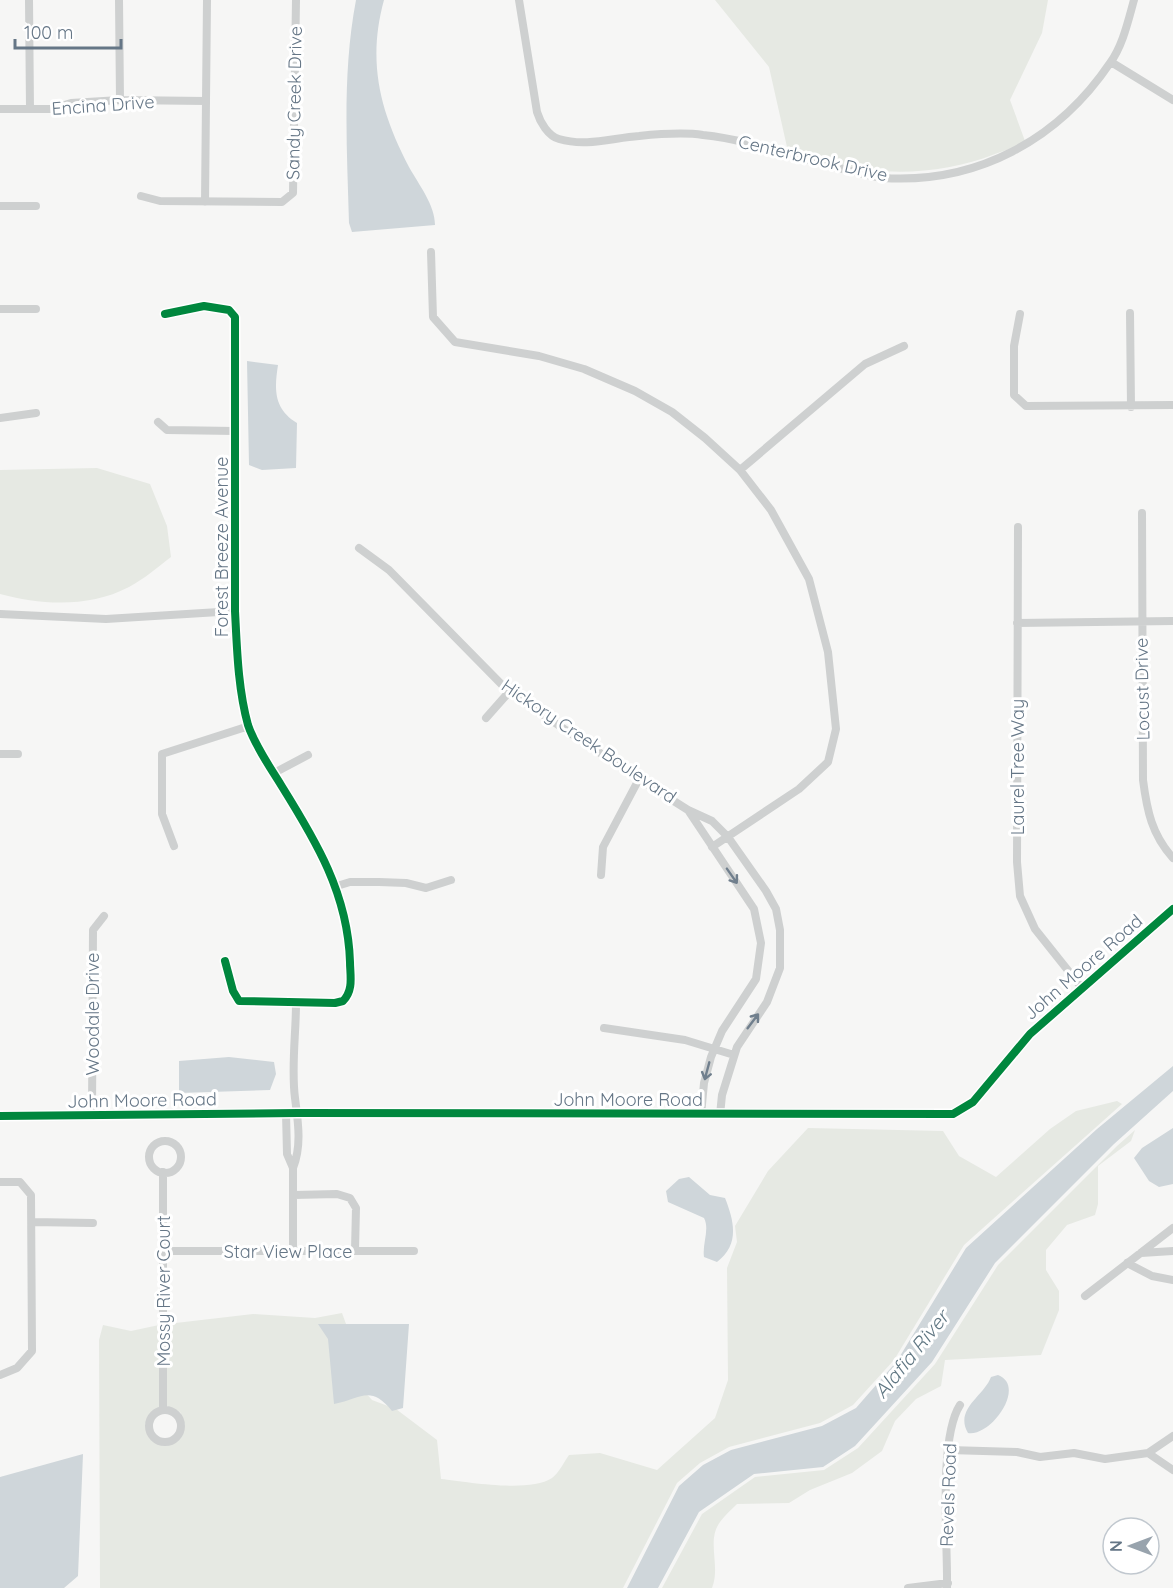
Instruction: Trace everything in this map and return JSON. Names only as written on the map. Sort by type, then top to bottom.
[{"type":"street","points":[[29,0],[30,109]]},
{"type":"street","points":[[119,0],[120,100]]},
{"type":"street","points":[[205,202],[207,0]]},
{"type":"street","name":"Sandy Creek Drive","points":[[141,196],[160,201],[282,202],[293,193],[296,0]]},
{"type":"street","name":"Centerbrook Drive","points":[[519,0],[537,112],[545,128],[557,139],[590,143],[640,136],[701,134],[753,144],[882,178],[939,177],[970,168],[1022,148],[1064,119],[1111,62],[1124,33],[1134,0]]},
{"type":"street","points":[[1111,62],[1173,100]]},
{"type":"street","name":"Encina Drive","points":[[0,109],[51,109],[71,103],[120,100],[206,101]]},
{"type":"street","points":[[0,206],[36,206]]},
{"type":"street","points":[[430,252],[433,317],[455,342],[539,356],[584,369],[635,391],[672,412],[740,470],[771,510],[809,579],[828,652],[836,729],[828,762],[799,789],[712,847]]},
{"type":"street","name":"Forest Breeze Avenue","points":[[165,314],[204,306],[230,310],[235,317],[237,654],[249,726],[274,773],[319,846],[337,886],[349,940],[348,996],[335,1003],[296,1004],[239,1001],[233,991],[225,961]]},
{"type":"street","points":[[0,309],[36,309]]},
{"type":"street","points":[[1130,313],[1131,407]]},
{"type":"street","points":[[1020,314],[1014,346],[1014,395],[1026,406],[1173,405]]},
{"type":"street","points":[[740,470],[865,364],[904,346]]},
{"type":"street","points":[[0,418],[36,413]]},
{"type":"street","points":[[158,422],[167,430],[235,431]]},
{"type":"street","name":"Locust Drive","points":[[1142,513],[1143,780],[1147,813],[1160,844],[1173,858]]},
{"type":"street","name":"Laurel Tree Way","points":[[1018,527],[1017,862],[1020,896],[1035,929],[1082,988]]},
{"type":"street","name":"Hickory Creek Boulevard","points":[[359,548],[389,570],[509,692],[639,779],[688,810],[705,816],[728,837],[771,900],[782,938],[780,968],[773,988],[743,1035],[734,1055],[722,1095],[720,1114]]},
{"type":"street","points":[[0,614],[106,619],[235,611]]},
{"type":"street","points":[[1017,622],[1173,621]]},
{"type":"street","points":[[486,718],[509,692]]},
{"type":"street","points":[[174,846],[162,814],[162,754],[249,726]]},
{"type":"street","points":[[0,754],[18,754]]},
{"type":"street","points":[[274,773],[308,755]]},
{"type":"street","points":[[601,875],[603,848],[639,779]]},
{"type":"street","name":"Hickory Creek Boulevard","points":[[688,810],[754,909],[761,944],[758,971],[753,986],[727,1024],[714,1049],[704,1083],[701,1114]]},
{"type":"street","points":[[337,886],[350,882],[379,882],[406,883],[426,888],[451,880]]},
{"type":"street","name":"John Moore Road","points":[[0,1116],[286,1113],[953,1114],[973,1102],[1023,1042],[1173,909]]},
{"type":"street","name":"Woodale Drive","points":[[92,1115],[93,930],[104,916]]},
{"type":"street","points":[[293,1168],[298,1154],[298,1113],[295,1097],[296,1004]]},
{"type":"street","points":[[604,1028],[685,1040],[734,1055]]},
{"type":"street","points":[[286,1113],[287,1154],[293,1168],[293,1250]]},
{"type":"street","points":[[287,1143],[298,1143]]},
{"type":"street","name":"Mossy River Court","points":[[163,1172],[164,1410]]},
{"type":"street","points":[[0,1182],[20,1182],[31,1195],[32,1222],[32,1352],[17,1368],[0,1375]]},
{"type":"street","points":[[294,1195],[337,1194],[350,1198],[356,1208],[355,1251]]},
{"type":"street","points":[[32,1222],[93,1223]]},
{"type":"street","points":[[1085,1296],[1173,1228]]},
{"type":"street","name":"Star View Place","points":[[162,1251],[414,1251]]},
{"type":"street","points":[[1140,1253],[1173,1251]]},
{"type":"street","points":[[1127,1263],[1152,1276],[1173,1280]]},
{"type":"street","name":"Revels Road","points":[[948,1586],[945,1510],[951,1419],[960,1405]]},
{"type":"street","points":[[949,1450],[1017,1452],[1040,1457],[1074,1453],[1105,1459],[1148,1453],[1173,1436]]},
{"type":"street","points":[[1148,1453],[1173,1470]]},
{"type":"street","points":[[908,1588],[948,1586]]},
{"type":"shaded area","points":[[715,0],[1048,0],[1042,33],[1010,100],[1025,141],[1007,150],[944,168],[890,172],[837,164],[787,147],[769,67]]},
{"type":"shaded area","points":[[97,468],[150,484],[167,526],[171,557],[129,587],[98,598],[48,602],[0,594],[0,470]]},
{"type":"shaded area","points":[[1117,1101],[1122,1104],[964,1245],[894,1360],[853,1405],[820,1423],[729,1447],[700,1463],[677,1483],[623,1588],[100,1588],[99,1340],[103,1325],[131,1331],[159,1325],[159,1407],[151,1412],[145,1424],[149,1437],[160,1445],[178,1441],[185,1425],[180,1412],[167,1406],[167,1324],[253,1314],[315,1318],[342,1313],[357,1354],[358,1384],[372,1400],[396,1409],[437,1440],[441,1479],[482,1484],[529,1485],[552,1478],[569,1455],[600,1453],[657,1470],[715,1418],[728,1380],[727,1268],[737,1242],[735,1226],[768,1171],[808,1128],[943,1131],[959,1156],[996,1177],[1050,1129],[1076,1111]]},
{"type":"shaded area","points":[[1135,1130],[1131,1141],[1098,1166],[1098,1204],[1095,1215],[1067,1225],[1046,1250],[1046,1270],[1059,1291],[1059,1310],[1041,1355],[945,1360],[941,1386],[916,1399],[895,1421],[882,1451],[852,1473],[810,1490],[789,1503],[737,1504],[716,1529],[714,1537],[715,1571],[712,1588],[662,1588],[702,1514],[755,1477],[824,1470],[858,1448],[935,1364],[998,1265],[1117,1146]]},
{"type":"water","points":[[356,0],[384,0],[377,44],[379,86],[390,126],[429,203],[435,225],[352,232],[349,223],[346,111],[349,56]]},
{"type":"water","points":[[247,361],[278,365],[277,398],[284,412],[297,423],[296,468],[262,470],[249,465]]},
{"type":"water","points":[[229,1057],[274,1062],[276,1074],[270,1090],[179,1093],[179,1061]]},
{"type":"water","name":"Alafia River","points":[[1173,1066],[1173,1091],[1114,1144],[995,1263],[932,1362],[855,1446],[823,1467],[754,1474],[699,1512],[658,1588],[627,1588],[679,1486],[703,1465],[731,1450],[822,1426],[856,1408],[897,1361],[966,1248],[1097,1129]]},
{"type":"water","points":[[1173,1128],[1173,1184],[1159,1187],[1149,1181],[1134,1158],[1142,1148]]},
{"type":"water","points":[[689,1177],[710,1195],[725,1198],[731,1216],[732,1241],[717,1262],[704,1257],[706,1222],[704,1218],[668,1202],[666,1191],[679,1179]]},
{"type":"water","points":[[318,1324],[409,1324],[403,1408],[392,1411],[377,1398],[371,1396],[334,1404],[328,1339]]},
{"type":"water","points":[[998,1375],[1006,1381],[1009,1389],[1002,1410],[986,1427],[977,1432],[968,1433],[965,1424],[967,1410],[991,1377]]},
{"type":"water","points":[[83,1454],[78,1576],[64,1588],[0,1588],[0,1477]]},
{"type":"cycle path","points":[[165,314],[204,306],[229,310],[235,317],[235,611],[242,697],[248,725],[255,741],[318,848],[337,891],[348,937],[351,977],[349,992],[343,1001],[335,1003],[239,1001],[233,991],[225,961]]},
{"type":"cycle path","points":[[0,1116],[298,1113],[953,1114],[973,1102],[1030,1034],[1173,909]]}]
